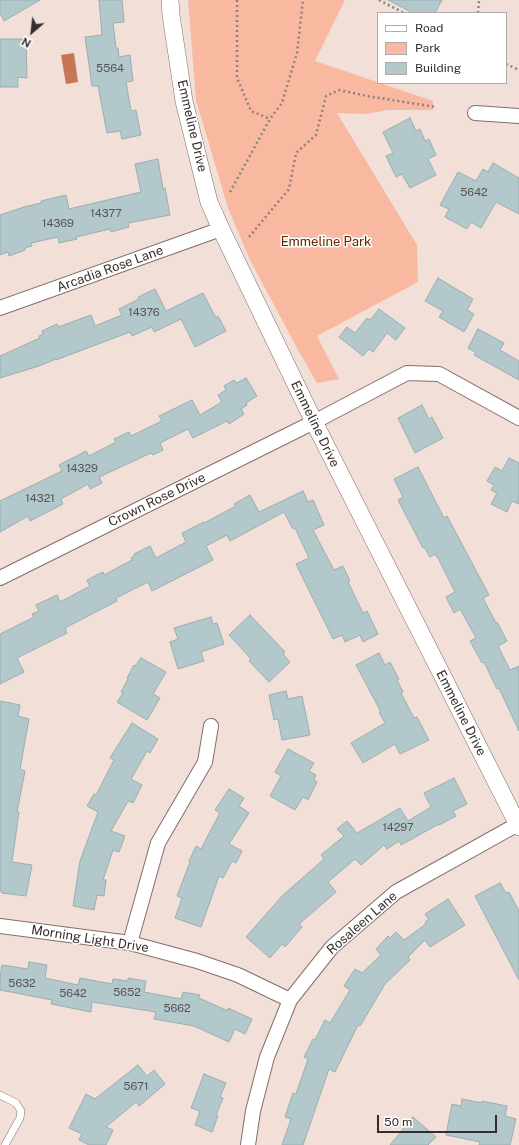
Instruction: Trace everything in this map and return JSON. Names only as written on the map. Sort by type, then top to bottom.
[{"type":"street","name":"Emmeline Drive","points":[[170,0],[184,101],[209,202],[220,229],[314,422],[518,826]]},
{"type":"street","points":[[475,112],[519,116]]},
{"type":"street","name":"Arcadia Rose Lane","points":[[0,308],[220,229]]},
{"type":"street","name":"Crown Rose Drive","points":[[0,578],[314,422],[407,374],[439,374],[519,418]]},
{"type":"street","points":[[130,943],[158,843],[205,762],[211,726]]},
{"type":"street","name":"Rosaleen Lane","points":[[248,1145],[253,1111],[267,1057],[290,1000],[332,947],[396,892],[518,826]]},
{"type":"street","name":"Morning Light Drive","points":[[0,926],[130,943],[197,961],[238,975],[290,1000]]},
{"type":"lane","points":[[0,1095],[16,1103],[21,1111],[20,1118],[5,1145]]},
{"type":"path","points":[[237,0],[237,78],[251,111],[270,119]]},
{"type":"path","points":[[230,192],[270,119],[282,103],[297,53],[303,0]]},
{"type":"path","points":[[379,0],[402,12]]},
{"type":"path","points":[[478,12],[479,0]]},
{"type":"path","points":[[507,64],[519,70]]},
{"type":"path","points":[[249,237],[289,189],[296,153],[316,135],[326,96],[339,90],[436,107]]},
{"type":"green space","name":"Emmeline Park","points":[[188,0],[345,0],[315,61],[377,82],[377,84],[383,84],[433,101],[433,110],[388,110],[366,114],[337,113],[417,245],[418,282],[317,336],[339,379],[317,383],[250,260],[228,208],[196,100]]},
{"type":"shaded area","points":[[74,53],[78,82],[66,84],[61,55]]},
{"type":"building","points":[[0,0],[40,0],[4,21],[0,13]]},
{"type":"building","points":[[99,0],[122,0],[124,22],[113,23],[116,48],[118,48],[119,57],[130,55],[133,81],[126,82],[131,111],[136,110],[141,135],[122,139],[120,131],[107,133],[98,86],[92,86],[85,37],[102,35]]},
{"type":"building","points":[[388,0],[442,0],[436,12],[411,12]]},
{"type":"building","points":[[0,39],[26,39],[27,78],[18,77],[18,87],[0,87]]},
{"type":"building","points":[[410,118],[416,131],[420,129],[425,141],[429,139],[436,155],[428,159],[436,175],[410,188],[402,174],[396,177],[386,156],[393,153],[383,132]]},
{"type":"building","points":[[158,159],[163,189],[165,188],[170,215],[128,223],[129,227],[111,232],[110,229],[76,237],[77,239],[59,243],[58,237],[31,243],[32,246],[25,248],[25,250],[9,256],[8,252],[0,255],[0,215],[41,203],[41,201],[66,195],[69,209],[141,192],[135,164]]},
{"type":"building","points":[[493,163],[519,178],[519,214],[496,202],[481,228],[471,222],[467,229],[445,217],[449,209],[440,205],[458,172],[476,181],[483,169],[488,172]]},
{"type":"building","points":[[438,278],[473,299],[467,310],[474,314],[464,332],[439,317],[443,311],[425,301]]},
{"type":"building","points":[[155,289],[166,311],[203,293],[216,318],[218,316],[226,331],[195,347],[181,319],[154,332],[152,327],[132,336],[130,332],[56,360],[0,378],[0,356],[40,338],[39,336],[43,334],[42,331],[57,324],[58,327],[91,315],[95,326],[122,315],[119,309],[139,299],[138,297]]},
{"type":"building","points":[[379,309],[405,328],[396,340],[387,333],[373,352],[369,349],[363,356],[339,337],[347,327],[355,333],[367,318],[370,320]]},
{"type":"building","points":[[478,329],[504,343],[500,350],[519,361],[519,380],[474,355],[476,353],[468,348]]},
{"type":"building","points":[[246,378],[257,396],[246,403],[247,405],[241,409],[244,414],[229,424],[227,421],[193,438],[188,429],[160,443],[163,450],[153,455],[151,453],[99,477],[102,483],[90,489],[88,484],[61,499],[63,504],[30,521],[28,516],[0,532],[0,501],[62,471],[59,465],[86,451],[89,456],[116,442],[114,439],[129,432],[131,436],[162,421],[159,416],[192,400],[200,415],[222,402],[218,395],[226,390],[224,386],[234,380],[237,383]]},
{"type":"building","points":[[422,405],[429,419],[432,417],[443,438],[415,453],[398,418]]},
{"type":"building","points":[[509,458],[519,463],[519,504],[512,501],[507,512],[491,504],[497,493],[491,490],[494,485],[487,481],[495,467],[502,471]]},
{"type":"building","points":[[418,467],[444,518],[447,516],[489,595],[483,598],[507,641],[498,646],[510,670],[519,666],[519,731],[499,688],[497,689],[484,662],[482,663],[470,641],[476,638],[460,609],[454,613],[446,597],[455,592],[439,560],[435,554],[430,557],[424,547],[423,548],[398,500],[403,497],[394,479]]},
{"type":"building","points":[[303,491],[308,502],[313,500],[324,525],[313,530],[334,570],[343,566],[350,581],[348,582],[363,613],[367,611],[378,634],[363,642],[360,635],[345,642],[342,635],[333,639],[296,564],[309,558],[295,528],[293,529],[284,512],[230,541],[227,535],[206,546],[213,560],[152,591],[148,582],[116,598],[117,601],[65,628],[67,633],[17,658],[24,672],[0,684],[0,634],[34,617],[32,614],[39,611],[36,605],[57,595],[60,602],[90,586],[87,580],[103,572],[104,575],[132,560],[131,558],[135,555],[134,554],[150,546],[156,558],[186,542],[182,533],[236,506],[234,504],[250,495],[259,512]]},
{"type":"building","points":[[250,615],[285,652],[283,654],[290,662],[269,682],[249,661],[251,659],[229,635]]},
{"type":"building","points":[[211,617],[213,624],[217,623],[224,644],[201,652],[204,661],[178,669],[170,642],[178,639],[174,628]]},
{"type":"building","points":[[379,653],[385,665],[390,662],[399,679],[397,680],[403,692],[401,693],[414,718],[417,717],[429,740],[400,754],[395,744],[363,763],[351,743],[385,723],[379,712],[381,712],[356,665]]},
{"type":"building","points":[[141,658],[166,672],[153,694],[160,698],[147,720],[117,702],[123,693],[121,692],[134,665],[135,666]]},
{"type":"building","points":[[286,691],[288,699],[302,696],[310,735],[282,740],[278,719],[274,720],[269,695]]},
{"type":"building","points":[[0,701],[20,705],[18,716],[29,719],[20,769],[25,771],[17,812],[19,812],[12,862],[32,865],[26,896],[2,893],[2,891],[0,891]]},
{"type":"building","points":[[132,723],[158,739],[150,753],[147,751],[131,779],[142,785],[133,803],[128,801],[111,831],[125,836],[119,852],[113,850],[103,880],[106,880],[104,896],[97,895],[94,910],[73,906],[80,861],[98,812],[87,806],[94,794],[96,795],[114,760],[110,758]]},
{"type":"building","points":[[288,749],[314,763],[309,771],[316,775],[314,780],[317,782],[308,800],[303,797],[295,810],[270,796],[281,776],[275,772]]},
{"type":"building","points":[[454,778],[467,804],[453,811],[456,816],[401,845],[399,841],[387,849],[384,845],[361,865],[355,859],[328,882],[336,892],[299,924],[302,927],[285,947],[282,944],[270,958],[246,937],[283,895],[324,859],[321,855],[344,836],[337,829],[347,821],[357,833],[400,808],[408,821],[431,807],[424,793]]},
{"type":"building","points":[[229,789],[244,798],[239,806],[249,813],[229,844],[242,851],[236,863],[232,861],[223,878],[219,876],[201,927],[175,918],[182,898],[177,896],[190,862],[189,861],[196,846],[201,849],[220,813],[215,810]]},
{"type":"building","points":[[500,883],[506,893],[509,892],[519,911],[519,980],[475,896]]},
{"type":"building","points":[[448,899],[465,925],[430,947],[425,940],[408,957],[410,960],[385,984],[360,1026],[358,1025],[335,1072],[329,1069],[303,1145],[282,1145],[291,1119],[285,1117],[293,1093],[296,1094],[308,1059],[304,1057],[325,1020],[330,1023],[350,990],[344,986],[355,969],[362,973],[381,955],[376,949],[388,936],[390,938],[396,932],[404,940],[426,924],[425,922],[429,919],[425,914]]},
{"type":"building","points":[[29,962],[47,965],[45,978],[78,985],[80,978],[112,984],[113,979],[128,981],[128,978],[146,981],[144,992],[181,999],[183,992],[200,995],[199,998],[228,1011],[228,1008],[252,1019],[245,1034],[235,1029],[229,1042],[194,1026],[154,1019],[156,1012],[92,1002],[91,1012],[51,1004],[52,1000],[0,990],[2,965],[28,969]]},
{"type":"building","points":[[138,1065],[147,1076],[154,1070],[165,1084],[139,1106],[136,1102],[106,1127],[113,1130],[106,1145],[89,1145],[79,1140],[82,1134],[69,1128],[86,1094],[95,1099]]},
{"type":"building","points":[[204,1074],[226,1083],[220,1097],[223,1098],[216,1115],[218,1116],[212,1132],[195,1125],[200,1111],[191,1108]]},
{"type":"building","points":[[462,1099],[507,1106],[505,1116],[516,1119],[510,1145],[479,1145],[480,1142],[446,1135],[452,1104],[461,1106]]},
{"type":"building","points":[[413,1117],[436,1137],[428,1145],[390,1145]]}]
